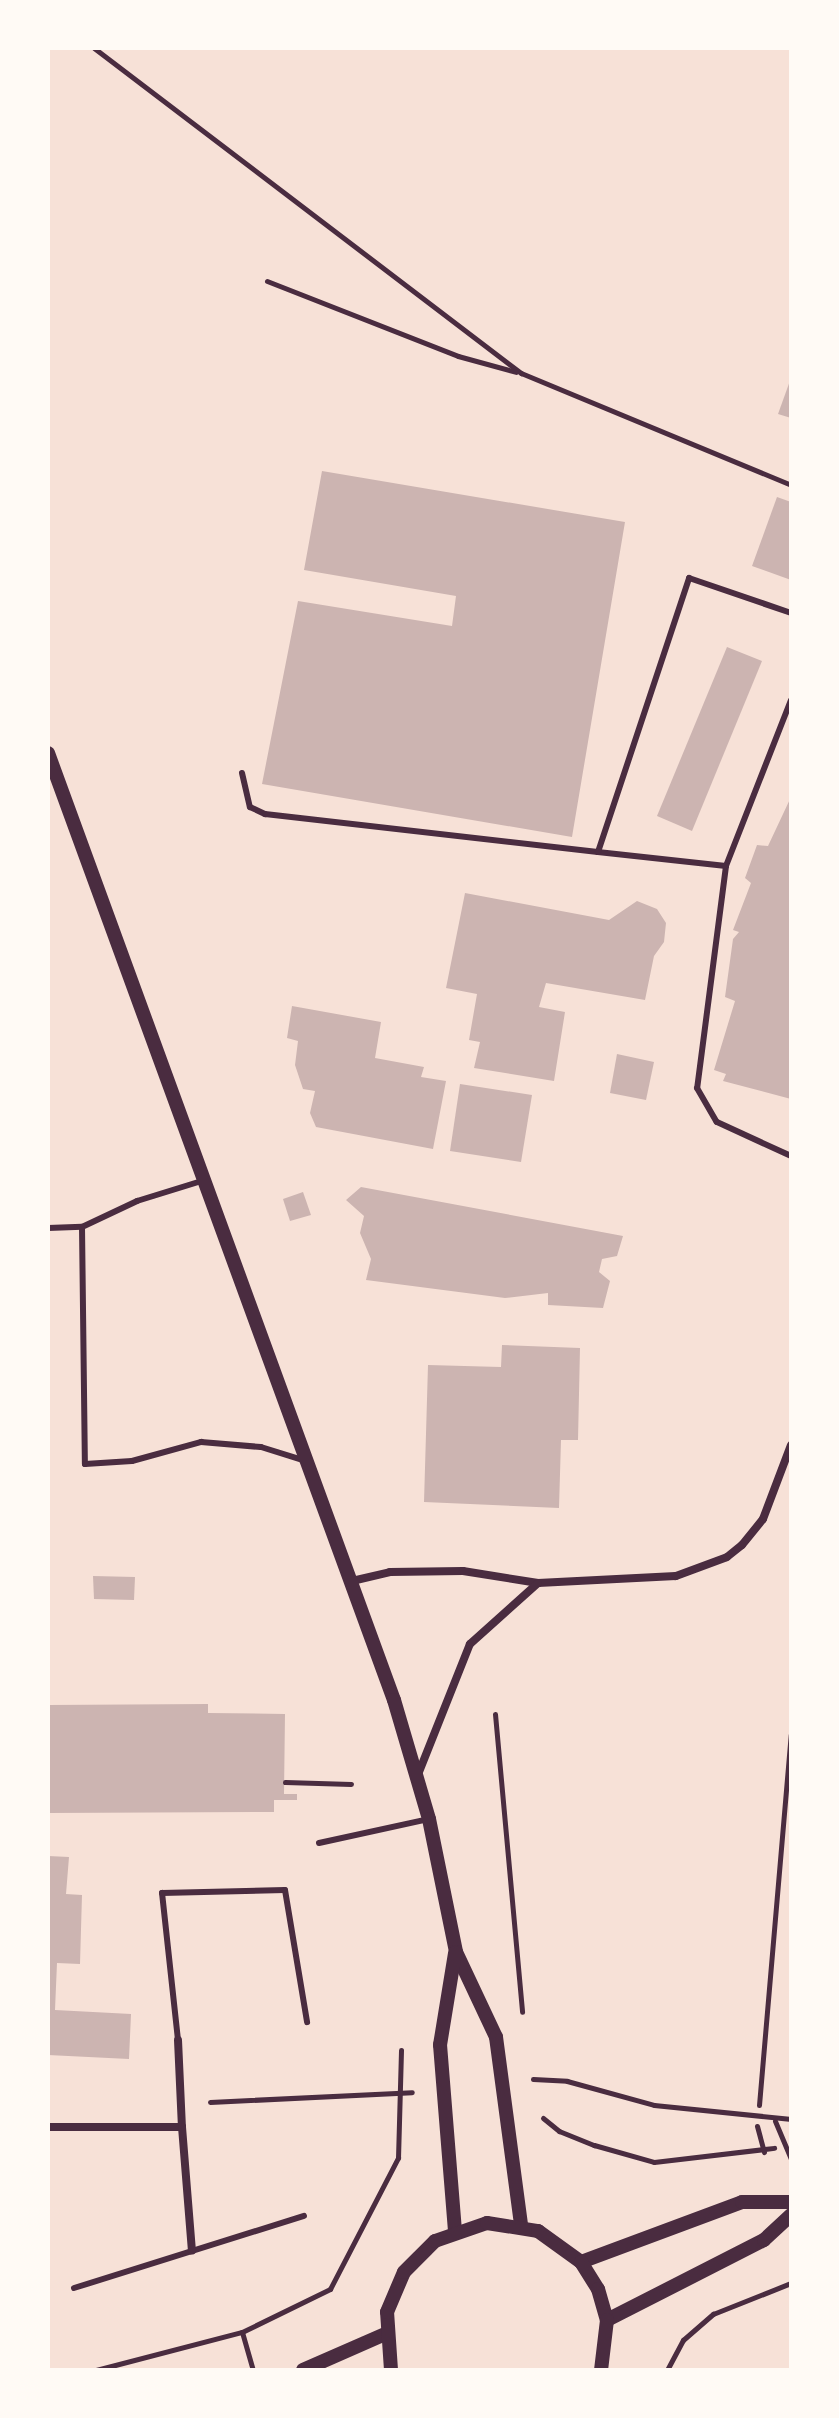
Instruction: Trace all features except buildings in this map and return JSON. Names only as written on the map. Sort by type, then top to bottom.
[{"type":"street","points":[[48,753],[352,1581],[417,1778],[429,1819],[456,1952],[496,2037],[521,2225]]},
{"type":"street","points":[[352,1581],[390,1572],[463,1571],[538,1583],[650,1580],[727,1557],[763,1519],[791,1445]]},
{"type":"street","points":[[417,1778],[470,1644],[538,1583]]},
{"type":"street","points":[[455,2231],[440,2045],[456,1952]]},
{"type":"street","points":[[178,2040],[179,2104],[192,2251]]},
{"type":"street","points":[[48,2127],[182,2127]]},
{"type":"street","points":[[581,2262],[742,2202],[791,2202]]},
{"type":"street","points":[[607,2320],[764,2240],[791,2215]]},
{"type":"street","points":[[391,2370],[385,2334],[393,2291],[404,2272],[435,2241],[455,2231],[487,2223],[521,2225],[553,2239],[581,2262],[598,2289],[607,2320],[601,2370]]},
{"type":"street","points":[[303,2370],[385,2334]]},
{"type":"lane","points":[[598,852],[689,578],[791,613]]},
{"type":"lane","points":[[791,700],[726,866],[697,1088],[717,1122],[791,1156]]},
{"type":"lane","points":[[242,773],[250,807],[265,814],[726,866]]},
{"type":"lane","points":[[48,1228],[82,1227],[137,1201],[205,1180]]},
{"type":"lane","points":[[82,1227],[85,1464],[132,1461],[201,1442],[261,1447],[307,1462]]},
{"type":"lane","points":[[319,1843],[429,1819]]},
{"type":"lane","points":[[178,2040],[162,1893],[285,1890],[307,2022]]},
{"type":"lane","points":[[74,2288],[304,2216]]},
{"type":"path","points":[[94,48],[521,373]]},
{"type":"path","points":[[267,281],[458,356],[521,373],[791,485]]},
{"type":"path","points":[[495,1714],[523,2019]]},
{"type":"path","points":[[759,2105],[791,1734]]},
{"type":"path","points":[[285,1782],[351,1784]]},
{"type":"path","points":[[96,2370],[242,2332],[330,2289],[398,2158],[401,2050]]},
{"type":"path","points":[[527,2079],[567,2081],[654,2105],[757,2115],[775,2121],[791,2119]]},
{"type":"path","points":[[179,2104],[402,2093]]},
{"type":"path","points":[[538,2109],[559,2131],[654,2162],[764,2152],[774,2148]]},
{"type":"path","points":[[775,2121],[791,2159]]},
{"type":"path","points":[[757,2126],[764,2152]]},
{"type":"path","points":[[667,2370],[696,2326],[791,2283]]},
{"type":"path","points":[[242,2332],[253,2370]]}]
